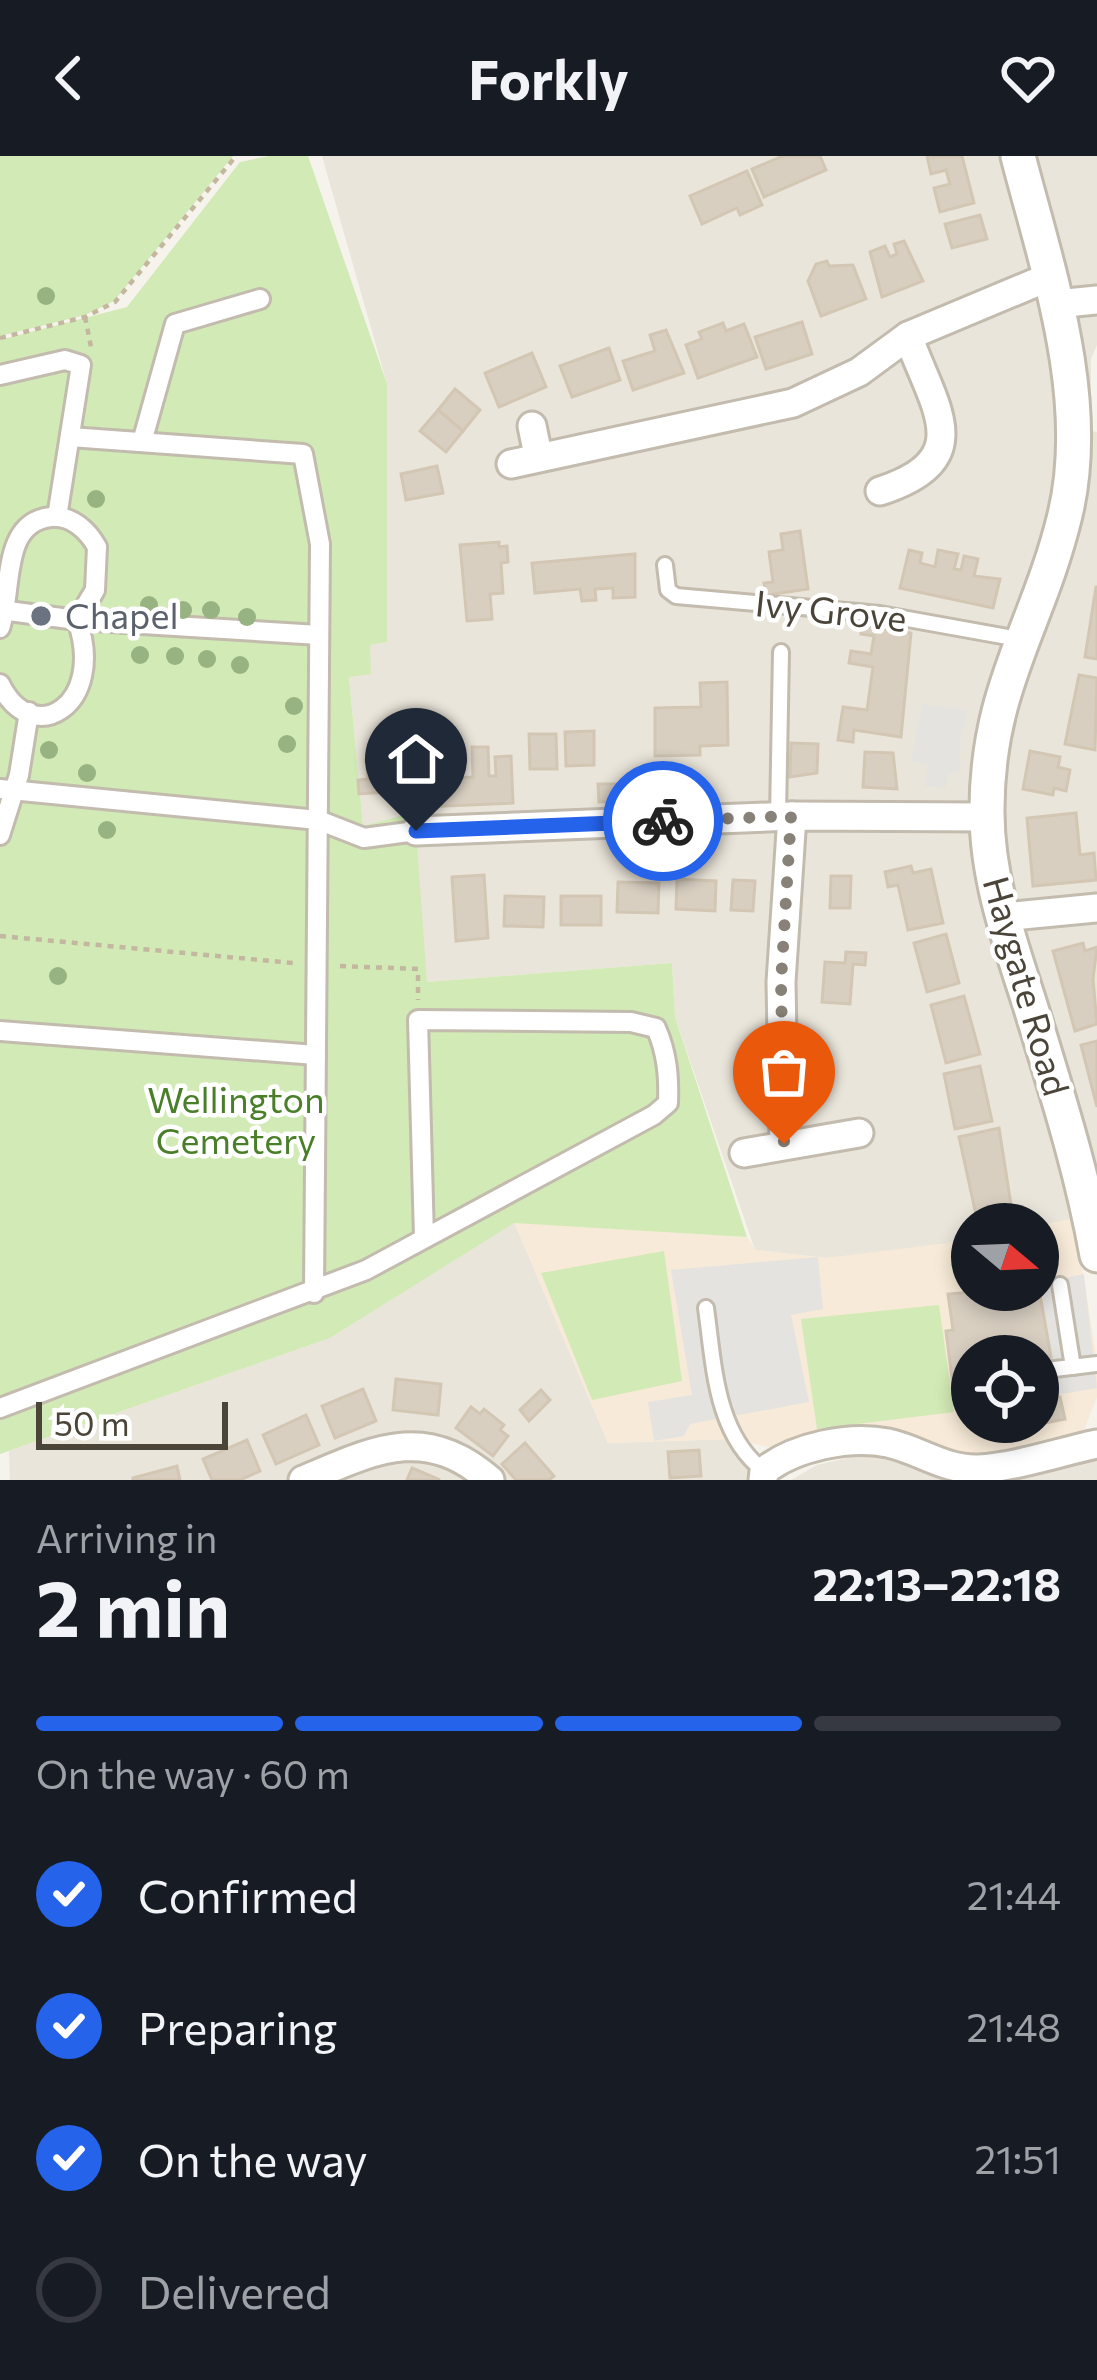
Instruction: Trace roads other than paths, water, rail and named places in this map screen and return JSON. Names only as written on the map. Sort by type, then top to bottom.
[{"type":"street","name":"Haygate Road","points":[[1018,156],[1052,290],[1073,465],[1065,514],[1019,639],[988,754],[987,817],[1003,917],[1087,1156],[1097,1255]]},
{"type":"street","points":[[532,426],[525,460],[793,403],[859,372],[908,336],[1052,290],[1097,300]]},
{"type":"street","points":[[142,442],[175,324],[260,299]]},
{"type":"street","points":[[880,491],[925,474],[938,457],[940,426],[908,336]]},
{"type":"street","points":[[0,375],[65,360],[81,364],[57,517]]},
{"type":"street","points":[[70,437],[303,454],[320,544],[314,1293]]},
{"type":"street","points":[[0,685],[5,696],[29,712],[62,710],[82,688],[87,657],[77,620],[95,590],[97,547],[88,532],[57,517],[33,523],[10,548],[2,616],[77,620],[320,635]]},
{"type":"street","points":[[0,835],[6,792],[29,712]]},
{"type":"street","points":[[6,792],[318,820],[364,838],[416,831],[785,816],[987,817]]},
{"type":"street","points":[[784,1144],[785,816]]},
{"type":"street","points":[[1003,917],[1097,908]]},
{"type":"street","points":[[0,1408],[314,1293],[424,1238],[654,1114],[668,1103],[669,1086],[665,1049],[656,1028],[631,1022],[418,1020],[424,1238]]},
{"type":"street","points":[[0,1031],[316,1055]]},
{"type":"street","points":[[744,1153],[859,1133]]},
{"type":"street","points":[[763,1476],[784,1455],[841,1443],[886,1442],[953,1468],[982,1469],[1097,1444]]},
{"type":"street","points":[[303,1480],[370,1452],[415,1444],[446,1450],[490,1480]]},
{"type":"lane","name":"Ivy Grove","points":[[665,565],[668,590],[676,596],[880,614],[1019,639]]},
{"type":"lane","points":[[781,652],[785,816]]},
{"type":"lane","points":[[1060,1285],[1073,1367]]},
{"type":"lane","points":[[706,1308],[724,1413],[742,1451],[763,1476]]},
{"type":"lane","points":[[1059,1369],[1097,1364]]},
{"type":"place","name":"Chapel","points":[[41,616]]},
{"type":"park label","name":"Wellington Cemetery","points":[[236,1120]]}]
